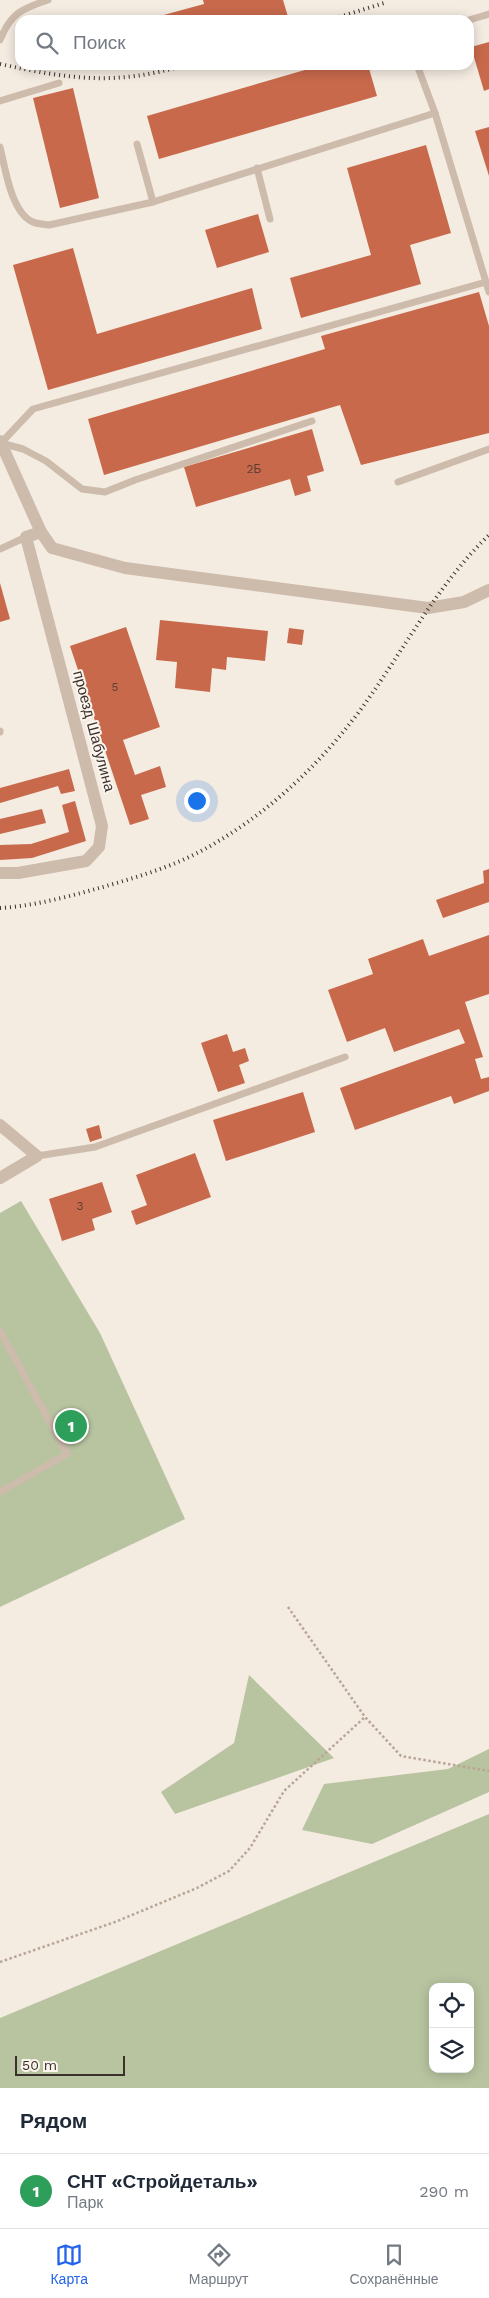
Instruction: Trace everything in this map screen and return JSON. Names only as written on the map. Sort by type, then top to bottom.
[{"type":"street","points":[[0,442],[41,532],[52,548],[125,568],[428,608],[455,604],[489,590]]},
{"type":"street","points":[[26,537],[41,532]]},
{"type":"street","name":"проезд Шабулина","points":[[0,873],[18,873],[86,860],[98,847],[102,826],[26,537]]},
{"type":"street","points":[[0,1125],[38,1156],[0,1178]]},
{"type":"lane","points":[[0,40],[16,12],[48,0]]},
{"type":"lane","points":[[474,18],[489,14]]},
{"type":"lane","points":[[419,70],[435,113],[489,292]]},
{"type":"lane","points":[[0,101],[59,83]]},
{"type":"lane","points":[[0,147],[13,198],[22,213],[32,222],[48,225],[153,202],[435,113]]},
{"type":"lane","points":[[137,144],[153,202]]},
{"type":"lane","points":[[257,168],[270,219]]},
{"type":"lane","points":[[312,421],[135,480],[105,492],[82,489],[46,461],[23,449],[0,442],[33,409],[486,282]]},
{"type":"lane","points":[[398,482],[489,449]]},
{"type":"lane","points":[[0,549],[26,537]]},
{"type":"lane","points":[[38,1156],[95,1147],[345,1057]]},
{"type":"lane","points":[[0,1331],[67,1454],[0,1492]]},
{"type":"path","points":[[288,1607],[365,1717],[401,1756],[489,1770]]},
{"type":"path","points":[[0,1962],[115,1922],[197,1888],[229,1871],[250,1848],[284,1791],[365,1717]]},
{"type":"green space","points":[[21,1201],[100,1333],[185,1519],[0,1607],[0,1213]]},
{"type":"green space","points":[[249,1675],[334,1758],[175,1814],[161,1792],[234,1743]]},
{"type":"green space","points":[[489,1749],[489,1792],[372,1844],[302,1830],[324,1784],[448,1769]]},
{"type":"green space","points":[[489,1814],[489,2088],[0,2088],[0,2018]]},
{"type":"building","points":[[203,0],[283,0],[288,15],[164,15],[204,4]]},
{"type":"building","points":[[489,42],[489,89],[484,91],[474,57],[474,46]]},
{"type":"building","points":[[305,70],[369,70],[377,96],[159,159],[147,116]]},
{"type":"building","points":[[73,88],[99,198],[60,208],[33,98]]},
{"type":"building","points":[[489,127],[489,176],[475,131]]},
{"type":"building","points":[[426,145],[451,233],[410,245],[421,284],[301,318],[290,278],[371,255],[347,168]]},
{"type":"building","points":[[258,214],[269,252],[217,268],[205,230]]},
{"type":"building","points":[[73,248],[97,334],[252,288],[262,329],[48,390],[13,265]]},
{"type":"building","points":[[479,292],[489,326],[489,433],[361,465],[340,405],[104,475],[88,419],[325,349],[321,336]]},
{"type":"building","points":[[312,429],[324,471],[307,476],[311,491],[295,496],[290,479],[196,507],[184,467]]},
{"type":"building","points":[[0,583],[10,619],[0,622]]},
{"type":"building","points":[[160,620],[268,631],[265,661],[227,657],[226,670],[212,668],[210,692],[175,688],[177,662],[156,660]]},
{"type":"building","points":[[126,627],[160,727],[123,740],[135,775],[160,766],[166,787],[141,795],[149,819],[130,825],[70,646]]},
{"type":"building","points":[[289,628],[304,630],[302,645],[287,643]]},
{"type":"building","points":[[69,769],[75,791],[61,794],[58,786],[0,803],[0,788]]},
{"type":"building","points":[[75,801],[86,841],[32,858],[0,860],[0,845],[31,844],[69,832],[62,805]]},
{"type":"building","points":[[42,809],[46,823],[0,834],[0,819]]},
{"type":"building","points":[[489,869],[489,902],[443,918],[436,900],[484,883],[483,871]]},
{"type":"building","points":[[489,935],[489,994],[465,1002],[483,1057],[475,1059],[481,1079],[489,1077],[489,1091],[454,1104],[451,1096],[355,1130],[340,1088],[465,1043],[459,1029],[394,1052],[385,1028],[347,1042],[328,990],[373,974],[368,959],[423,939],[429,956]]},
{"type":"building","points":[[227,1034],[233,1052],[245,1048],[249,1061],[239,1065],[245,1083],[218,1092],[201,1043]]},
{"type":"building","points":[[303,1092],[315,1132],[226,1161],[213,1120]]},
{"type":"building","points":[[99,1125],[102,1138],[90,1142],[86,1129]]},
{"type":"building","points":[[195,1153],[211,1197],[136,1225],[131,1211],[147,1205],[136,1175]]},
{"type":"building","points":[[102,1182],[112,1212],[92,1219],[95,1230],[62,1241],[49,1199]]},
{"type":"railway","points":[[346,15],[384,3]]},
{"type":"railway","points":[[0,64],[15,67]]},
{"type":"railway","points":[[32,70],[92,78],[137,76],[167,70]]},
{"type":"railway","points":[[0,908],[39,903],[65,897],[154,871],[179,862],[203,850],[249,821],[311,768],[330,748],[364,705],[438,595],[489,535]]},
{"type":"place","name":"СНТ «Стройдеталь»","points":[[71,1426]]}]
